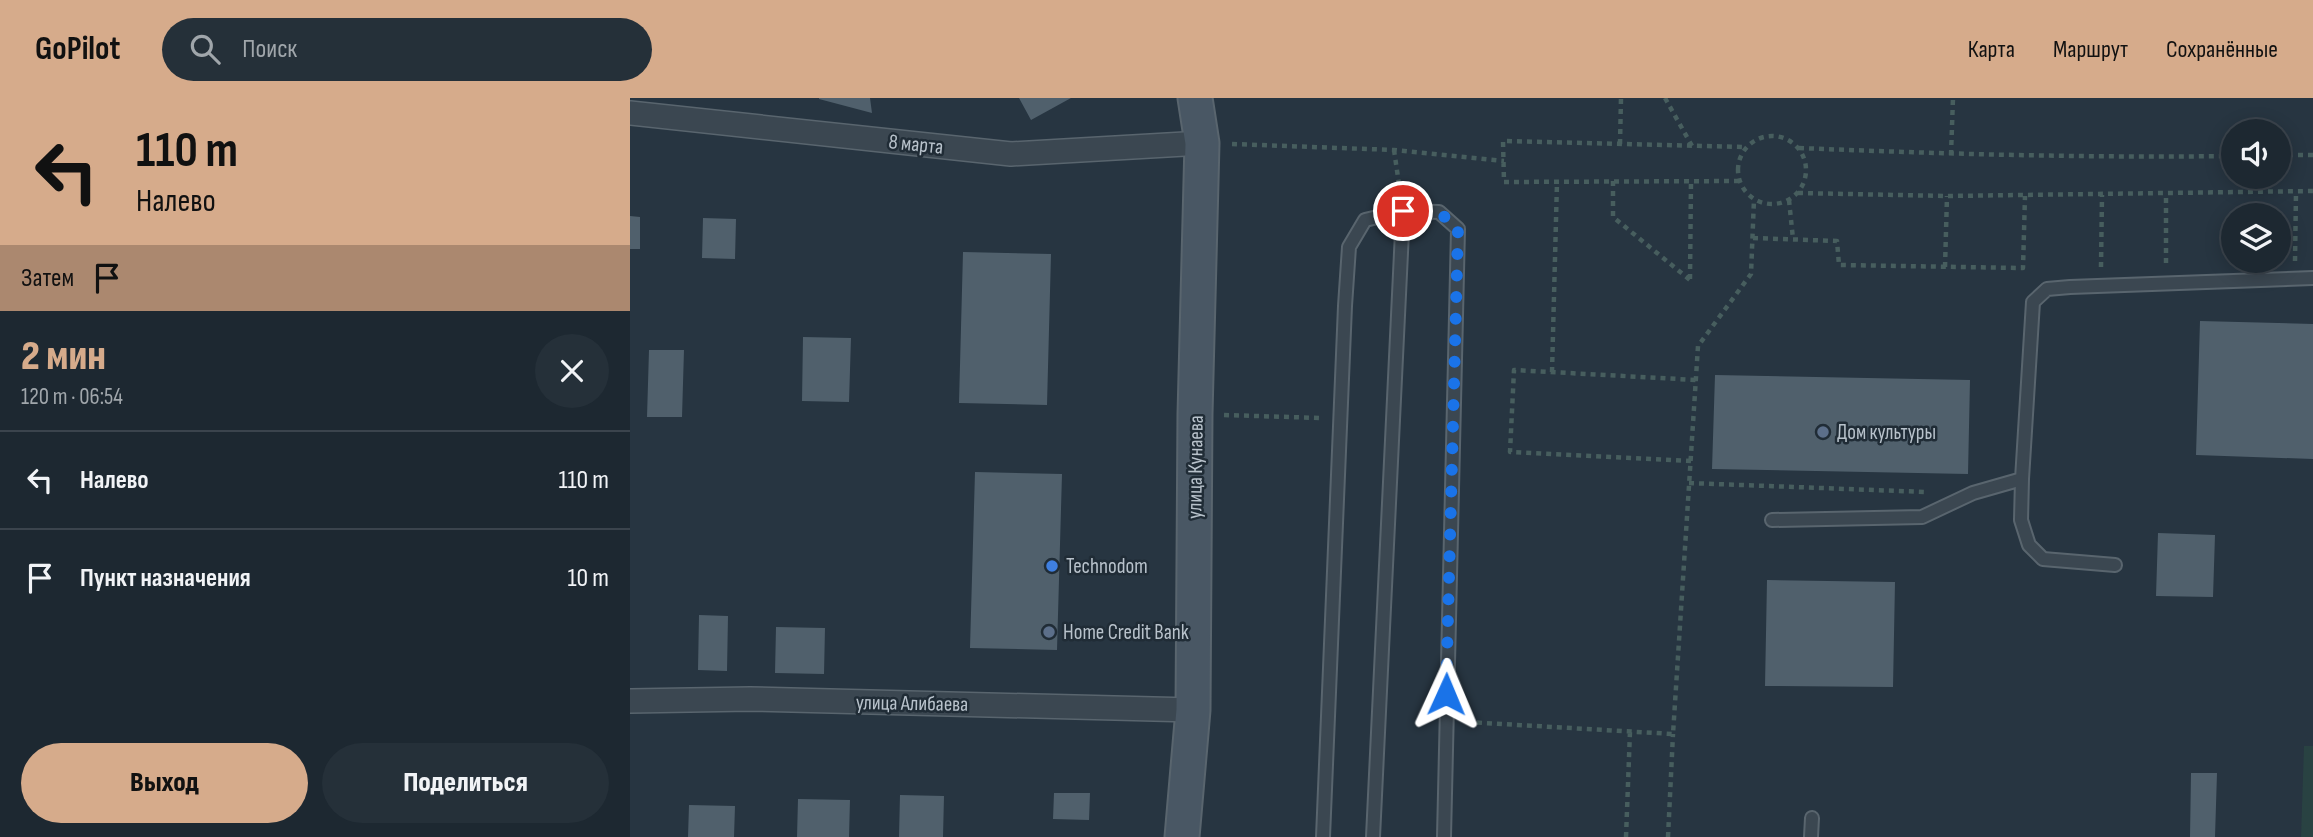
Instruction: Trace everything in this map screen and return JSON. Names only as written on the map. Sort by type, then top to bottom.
[{"type":"street","name":"улица Кунаева","points":[[1182,837],[1193,710],[1195,414],[1202,144],[1195,98]]},
{"type":"street","name":"8 марта","points":[[630,113],[1012,154],[1202,144]]},
{"type":"street","name":"улица Алибаева","points":[[630,701],[750,699],[1193,710]]},
{"type":"lane","points":[[1373,837],[1403,211]]},
{"type":"lane","points":[[1323,837],[1349,247],[1365,220],[1403,211],[1439,212],[1458,229],[1444,837]]},
{"type":"lane","points":[[2115,565],[2043,559],[2029,545],[2021,520],[2033,302],[2047,289],[2313,278]]},
{"type":"lane","points":[[1772,520],[1922,517],[1973,494],[2022,479]]},
{"type":"lane","points":[[1811,837],[1812,818]]},
{"type":"path","points":[[1620,144],[1621,98]]},
{"type":"path","points":[[1665,98],[1692,146]]},
{"type":"path","points":[[1951,155],[1953,98]]},
{"type":"path","points":[[1767,136],[1779,136],[1790,140],[1799,148],[1805,158],[1807,170],[1805,182],[1798,193],[1778,204],[1766,204],[1745,192],[1739,181],[1738,169],[1740,157],[1746,147],[1767,136]]},
{"type":"path","points":[[1739,181],[1504,182],[1503,141],[1746,147]]},
{"type":"path","points":[[1202,144],[1394,150],[1504,161]]},
{"type":"path","points":[[1799,148],[1951,155],[2133,158],[2221,156]]},
{"type":"path","points":[[1394,150],[1403,211]]},
{"type":"path","points":[[2291,155],[2313,155]]},
{"type":"path","points":[[1614,181],[1613,217],[1690,280],[1691,181]]},
{"type":"path","points":[[1552,372],[1557,182]]},
{"type":"path","points":[[1798,193],[1947,197],[2313,191]]},
{"type":"path","points":[[2295,279],[2296,192]]},
{"type":"path","points":[[2166,194],[2166,283]]},
{"type":"path","points":[[2100,286],[2102,195]]},
{"type":"path","points":[[1753,238],[1837,241],[1839,265],[2023,268],[2025,196]]},
{"type":"path","points":[[1945,267],[1947,197]]},
{"type":"path","points":[[1668,837],[1698,346],[1751,274],[1754,199]]},
{"type":"path","points":[[1789,200],[1793,239]]},
{"type":"path","points":[[1691,461],[1510,452],[1514,370],[1696,380]]},
{"type":"path","points":[[1195,414],[1341,419]]},
{"type":"path","points":[[1689,483],[1973,494]]},
{"type":"path","points":[[1445,721],[1673,733]]},
{"type":"path","points":[[1626,837],[1630,731]]},
{"type":"green space","points":[[2304,746],[2313,746],[2313,837],[2301,837]]},
{"type":"building","points":[[870,98],[872,113],[819,99]]},
{"type":"building","points":[[1019,98],[1071,98],[1031,120]]},
{"type":"building","points":[[630,216],[640,217],[640,249],[630,249]]},
{"type":"building","points":[[703,218],[736,219],[735,259],[702,258]]},
{"type":"building","points":[[963,252],[1051,254],[1047,405],[959,403]]},
{"type":"building","points":[[2200,321],[2313,324],[2313,459],[2196,455]]},
{"type":"building","points":[[803,337],[851,338],[849,402],[802,401]]},
{"type":"building","points":[[649,350],[684,350],[682,417],[647,417]]},
{"type":"building","points":[[1715,375],[1970,380],[1968,474],[1712,469]]},
{"type":"building","points":[[975,472],[1062,474],[1057,650],[970,648]]},
{"type":"building","points":[[2158,533],[2215,535],[2213,597],[2156,596]]},
{"type":"building","points":[[1767,580],[1895,582],[1893,687],[1765,686]]},
{"type":"building","points":[[699,615],[728,616],[727,671],[698,670]]},
{"type":"building","points":[[776,627],[825,628],[824,674],[775,673]]},
{"type":"building","points":[[2191,773],[2217,773],[2215,837],[2190,837]]},
{"type":"building","points":[[1054,793],[1090,793],[1089,820],[1053,819]]},
{"type":"building","points":[[900,795],[944,796],[943,837],[899,837]]},
{"type":"building","points":[[798,799],[850,800],[849,837],[797,837]]},
{"type":"building","points":[[689,805],[735,806],[734,837],[688,837]]},
{"type":"place","name":"Дом культуры","points":[[1823,432]]},
{"type":"place","name":"Technodom","points":[[1052,566]]},
{"type":"place","name":"Home Credit Bank","points":[[1049,632]]},
{"type":"route","points":[[1403,211],[1439,212],[1458,229],[1446,694]]}]
